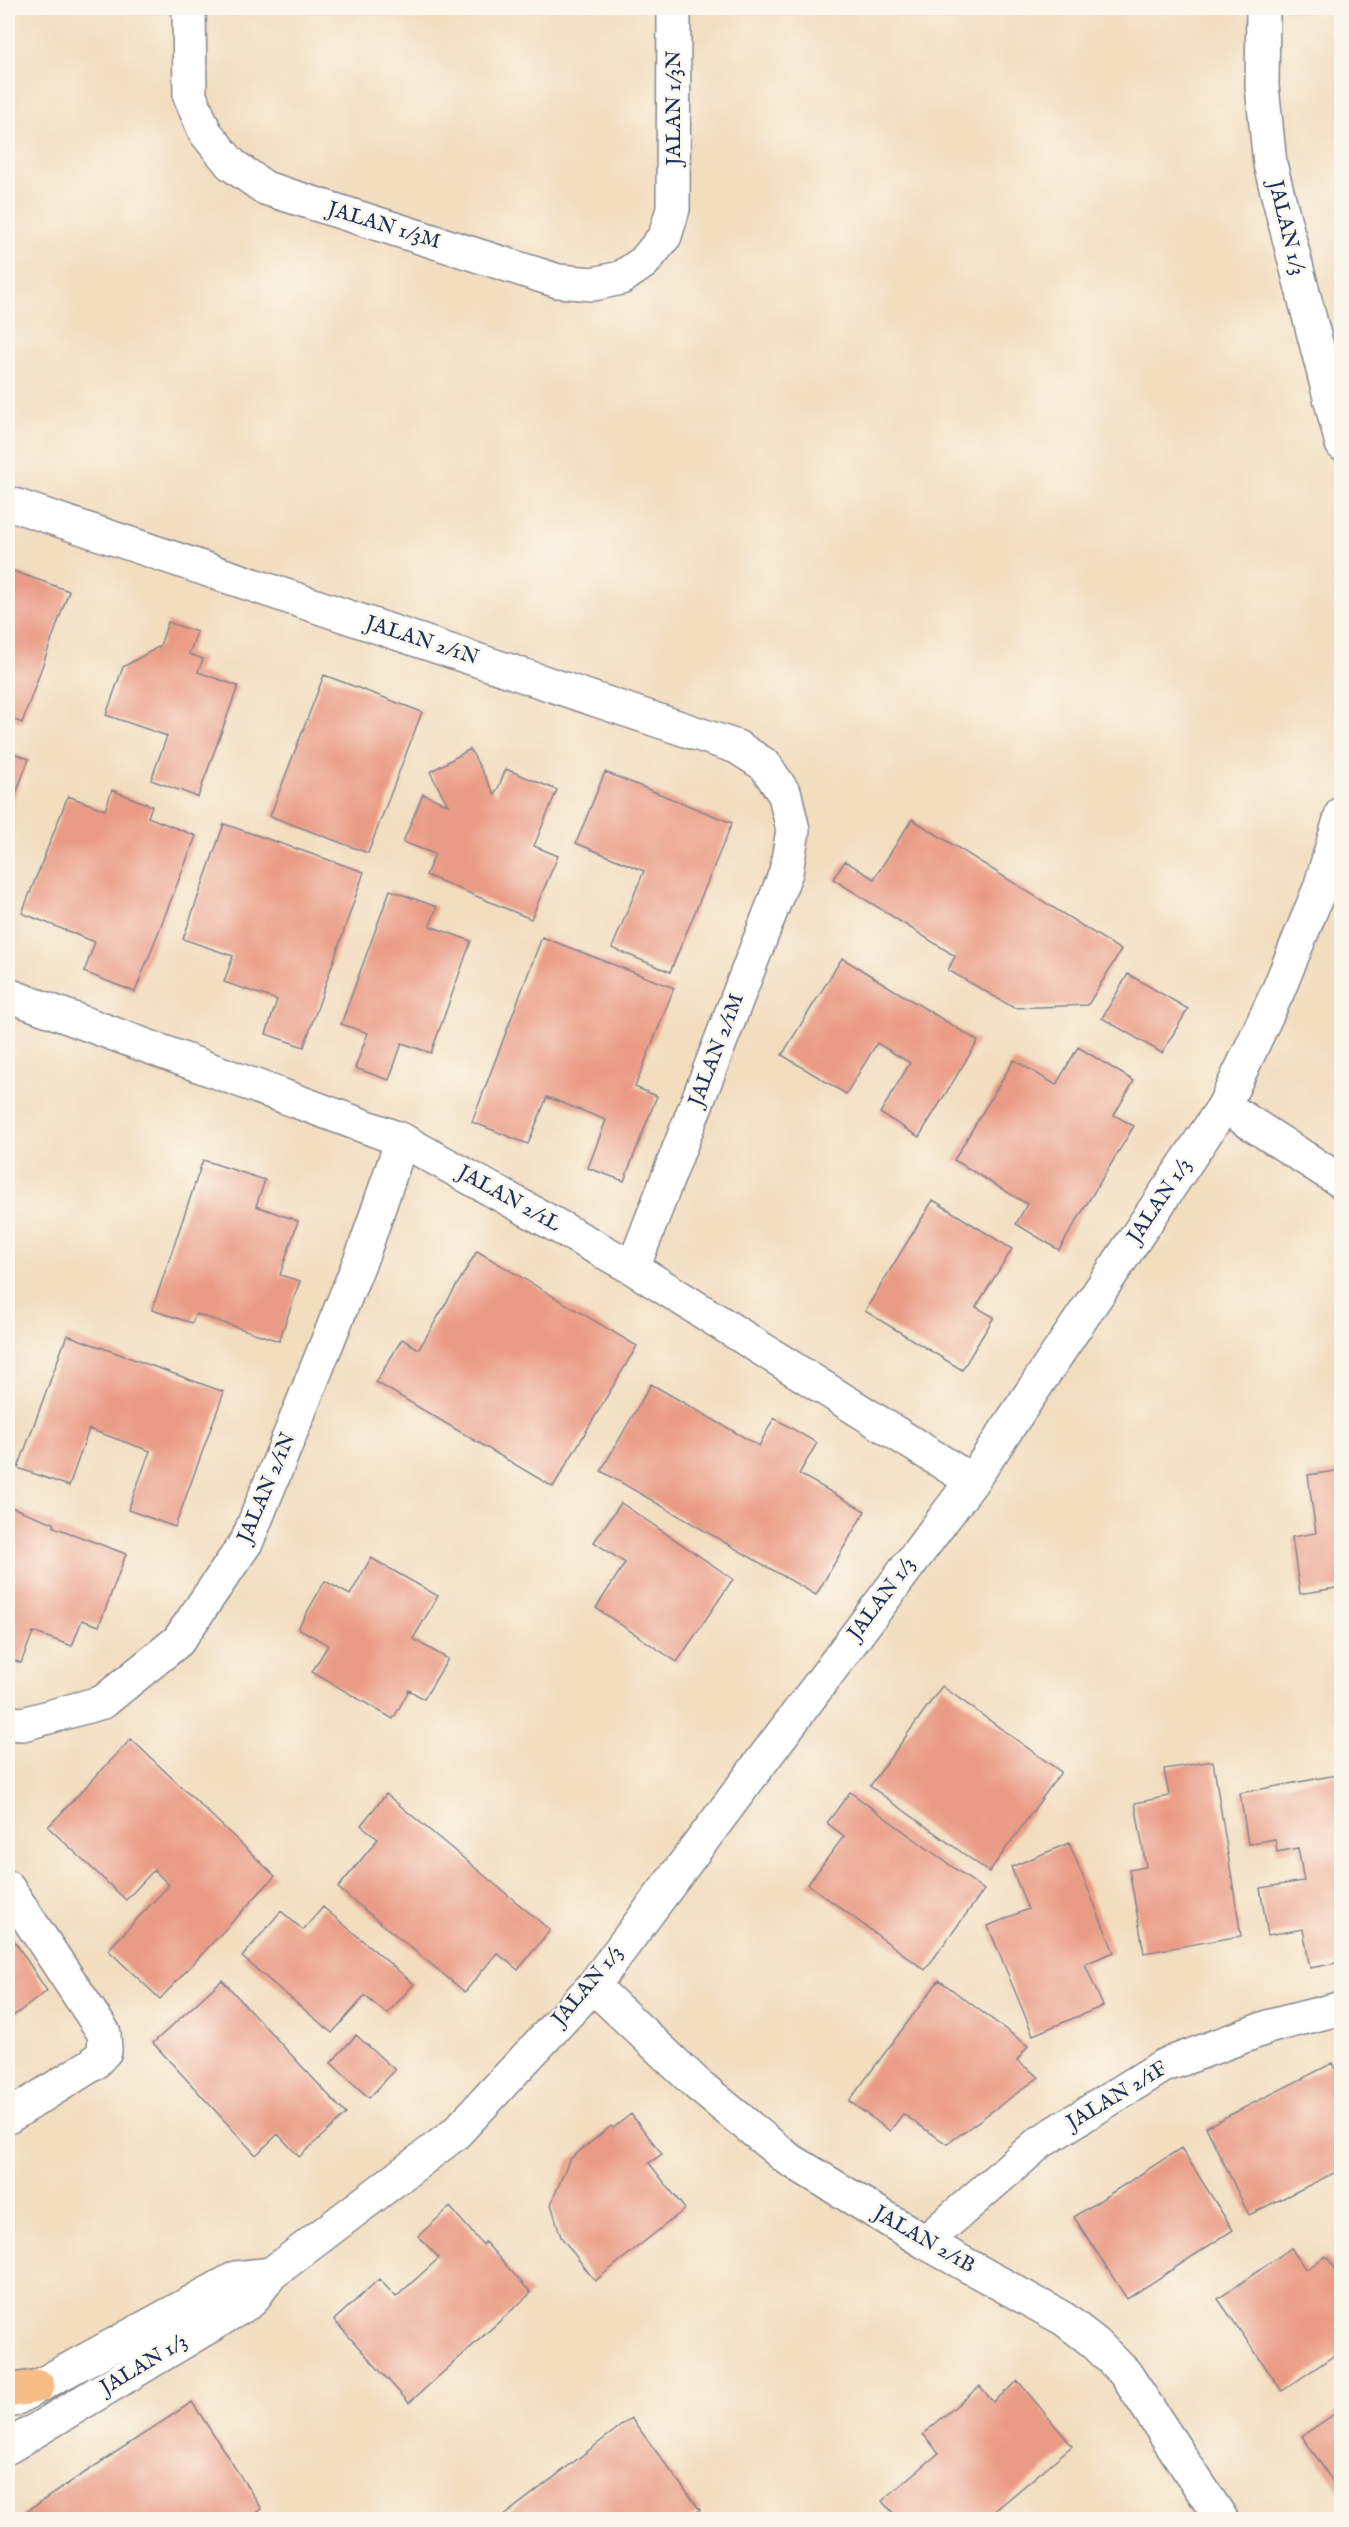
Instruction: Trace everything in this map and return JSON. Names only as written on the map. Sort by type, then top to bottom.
[{"type":"street","name":"JALAN 1/3M","points":[[189,8],[190,96],[205,132],[231,164],[265,188],[558,281],[593,284],[621,278],[644,262],[665,236],[673,209]]},
{"type":"street","name":"JALAN 1/3N","points":[[673,209],[674,8]]},
{"type":"street","name":"JALAN 1/3","points":[[1263,8],[1262,86],[1270,164],[1341,444]]},
{"type":"street","name":"JALAN 2/1N","points":[[8,503],[737,747],[765,765],[785,795],[793,830]]},
{"type":"street","name":"JALAN 1/3","points":[[8,2446],[251,2301],[271,2274],[455,2134],[593,1986],[972,1481],[1224,1106],[1278,991],[1320,888],[1341,813]]},
{"type":"street","name":"JALAN 2/1M","points":[[633,1268],[786,872],[793,830]]},
{"type":"street","name":"JALAN 2/1L","points":[[8,995],[402,1140],[633,1268],[972,1481]]},
{"type":"street","points":[[1224,1106],[1341,1182]]},
{"type":"street","name":"JALAN 2/1N","points":[[8,1723],[22,1724],[103,1702],[178,1641],[247,1541],[364,1251],[402,1140]]},
{"type":"street","points":[[8,1888],[104,2033],[105,2051],[93,2064],[8,2117]]},
{"type":"street","name":"JALAN 2/1B","points":[[593,1986],[697,2084],[787,2158],[925,2242],[1064,2319],[1095,2343],[1125,2373],[1222,2520]]},
{"type":"street","name":"JALAN 2/1F","points":[[925,2242],[1039,2143],[1163,2066],[1271,2026],[1341,2008]]},
{"type":"street","name":"JALAN 1/3","points":[[8,2404],[23,2389],[236,2278],[271,2274]]},
{"type":"building","points":[[8,569],[69,591],[22,723],[8,717]]},
{"type":"building","points":[[168,622],[197,632],[189,654],[203,659],[198,672],[238,686],[198,797],[151,780],[167,736],[106,715],[123,667],[160,646]]},
{"type":"building","points":[[324,675],[422,712],[368,853],[270,816]]},
{"type":"building","points":[[470,749],[495,795],[506,769],[557,790],[534,846],[558,856],[531,919],[426,875],[435,854],[403,842],[423,794],[448,805],[430,772]]},
{"type":"building","points":[[8,751],[29,759],[8,814]]},
{"type":"building","points":[[605,772],[732,823],[670,972],[612,948],[644,871],[576,843]]},
{"type":"building","points":[[112,790],[152,806],[148,817],[196,836],[135,992],[84,972],[95,942],[22,913],[68,796],[105,810]]},
{"type":"building","points":[[912,819],[1121,950],[1088,1005],[1014,1008],[948,970],[955,956],[833,879],[845,861],[874,879]]},
{"type":"building","points":[[224,824],[364,872],[304,1047],[266,1034],[277,1000],[224,982],[233,956],[183,939]]},
{"type":"building","points":[[390,890],[437,907],[430,926],[471,941],[431,1053],[402,1043],[389,1080],[355,1068],[368,1033],[341,1024]]},
{"type":"building","points":[[542,937],[674,988],[635,1087],[657,1096],[624,1181],[588,1168],[606,1120],[547,1097],[528,1144],[472,1122]]},
{"type":"building","points":[[842,958],[978,1041],[919,1137],[880,1113],[910,1063],[877,1043],[846,1094],[782,1055]]},
{"type":"building","points":[[1128,974],[1188,1009],[1162,1053],[1102,1018]]},
{"type":"building","points":[[1078,1047],[1134,1081],[1114,1115],[1134,1126],[1059,1250],[1016,1224],[1027,1204],[954,1160],[1014,1060],[1056,1085]]},
{"type":"building","points":[[203,1160],[265,1180],[256,1206],[298,1221],[280,1275],[300,1281],[279,1341],[196,1314],[192,1323],[152,1310]]},
{"type":"building","points":[[933,1200],[1012,1249],[976,1307],[994,1317],[962,1370],[865,1311]]},
{"type":"building","points":[[477,1251],[637,1346],[553,1487],[376,1382],[402,1339],[419,1349]]},
{"type":"building","points":[[67,1335],[224,1392],[175,1527],[128,1510],[150,1451],[89,1429],[69,1486],[18,1468]]},
{"type":"building","points":[[651,1384],[759,1446],[774,1418],[817,1443],[799,1474],[865,1511],[816,1595],[601,1471]]},
{"type":"building","points":[[1342,1470],[1342,1587],[1300,1594],[1292,1537],[1316,1533],[1308,1475]]},
{"type":"building","points":[[621,1503],[733,1579],[677,1662],[596,1608],[625,1563],[594,1542]]},
{"type":"building","points":[[8,1506],[54,1523],[54,1527],[126,1554],[99,1626],[82,1620],[72,1646],[33,1632],[21,1663],[8,1658]]},
{"type":"building","points":[[371,1558],[438,1596],[413,1639],[448,1659],[424,1699],[409,1690],[393,1719],[312,1672],[328,1645],[298,1628],[325,1581],[350,1595]]},
{"type":"building","points":[[942,1686],[1061,1772],[989,1872],[870,1786]]},
{"type":"building","points":[[131,1739],[275,1876],[160,1999],[108,1950],[169,1885],[154,1870],[126,1900],[48,1827]]},
{"type":"building","points":[[1213,1761],[1241,1936],[1144,1953],[1129,1870],[1146,1867],[1135,1803],[1169,1796],[1164,1769]]},
{"type":"building","points":[[1342,1774],[1342,1962],[1310,1968],[1303,1929],[1268,1935],[1260,1888],[1304,1881],[1298,1848],[1277,1852],[1275,1839],[1248,1844],[1240,1793]]},
{"type":"building","points":[[850,1792],[984,1890],[925,1970],[808,1884],[844,1836],[827,1823]]},
{"type":"building","points":[[386,1794],[550,1930],[518,1970],[497,1953],[465,1992],[338,1888],[378,1839],[361,1825]]},
{"type":"building","points":[[1069,1843],[1114,1952],[1085,1964],[1103,2006],[1033,2035],[988,1926],[1028,1909],[1011,1867]]},
{"type":"building","points":[[323,1907],[414,1984],[387,2014],[365,1996],[332,2033],[242,1957],[281,1911],[303,1930]]},
{"type":"building","points":[[8,1931],[47,1991],[8,2020]]},
{"type":"building","points":[[222,1980],[346,2114],[299,2157],[278,2134],[256,2155],[153,2043]]},
{"type":"building","points":[[939,1980],[1028,2046],[1017,2061],[1039,2077],[947,2144],[903,2114],[890,2131],[849,2101]]},
{"type":"building","points":[[356,2035],[395,2070],[369,2098],[331,2063]]},
{"type":"building","points":[[1333,2063],[1342,2081],[1342,2169],[1249,2215],[1206,2127]]},
{"type":"building","points":[[631,2114],[662,2154],[649,2163],[685,2209],[595,2281],[561,2237],[551,2204],[569,2160],[611,2126],[613,2128]]},
{"type":"building","points":[[1181,2148],[1233,2230],[1127,2299],[1074,2217]]},
{"type":"building","points":[[450,2207],[483,2245],[485,2242],[531,2293],[409,2403],[334,2320],[379,2279],[396,2297],[439,2258],[418,2236]]},
{"type":"building","points":[[1291,2248],[1306,2270],[1326,2256],[1342,2278],[1342,2350],[1282,2391],[1218,2299]]},
{"type":"building","points":[[1018,2381],[1072,2446],[984,2520],[898,2520],[882,2501],[939,2453],[923,2434],[980,2386],[993,2402]]},
{"type":"building","points":[[192,2402],[262,2509],[246,2520],[26,2520],[22,2514]]},
{"type":"building","points":[[1342,2409],[1342,2495],[1302,2436]]},
{"type":"building","points":[[631,2418],[700,2510],[688,2520],[498,2520]]}]
